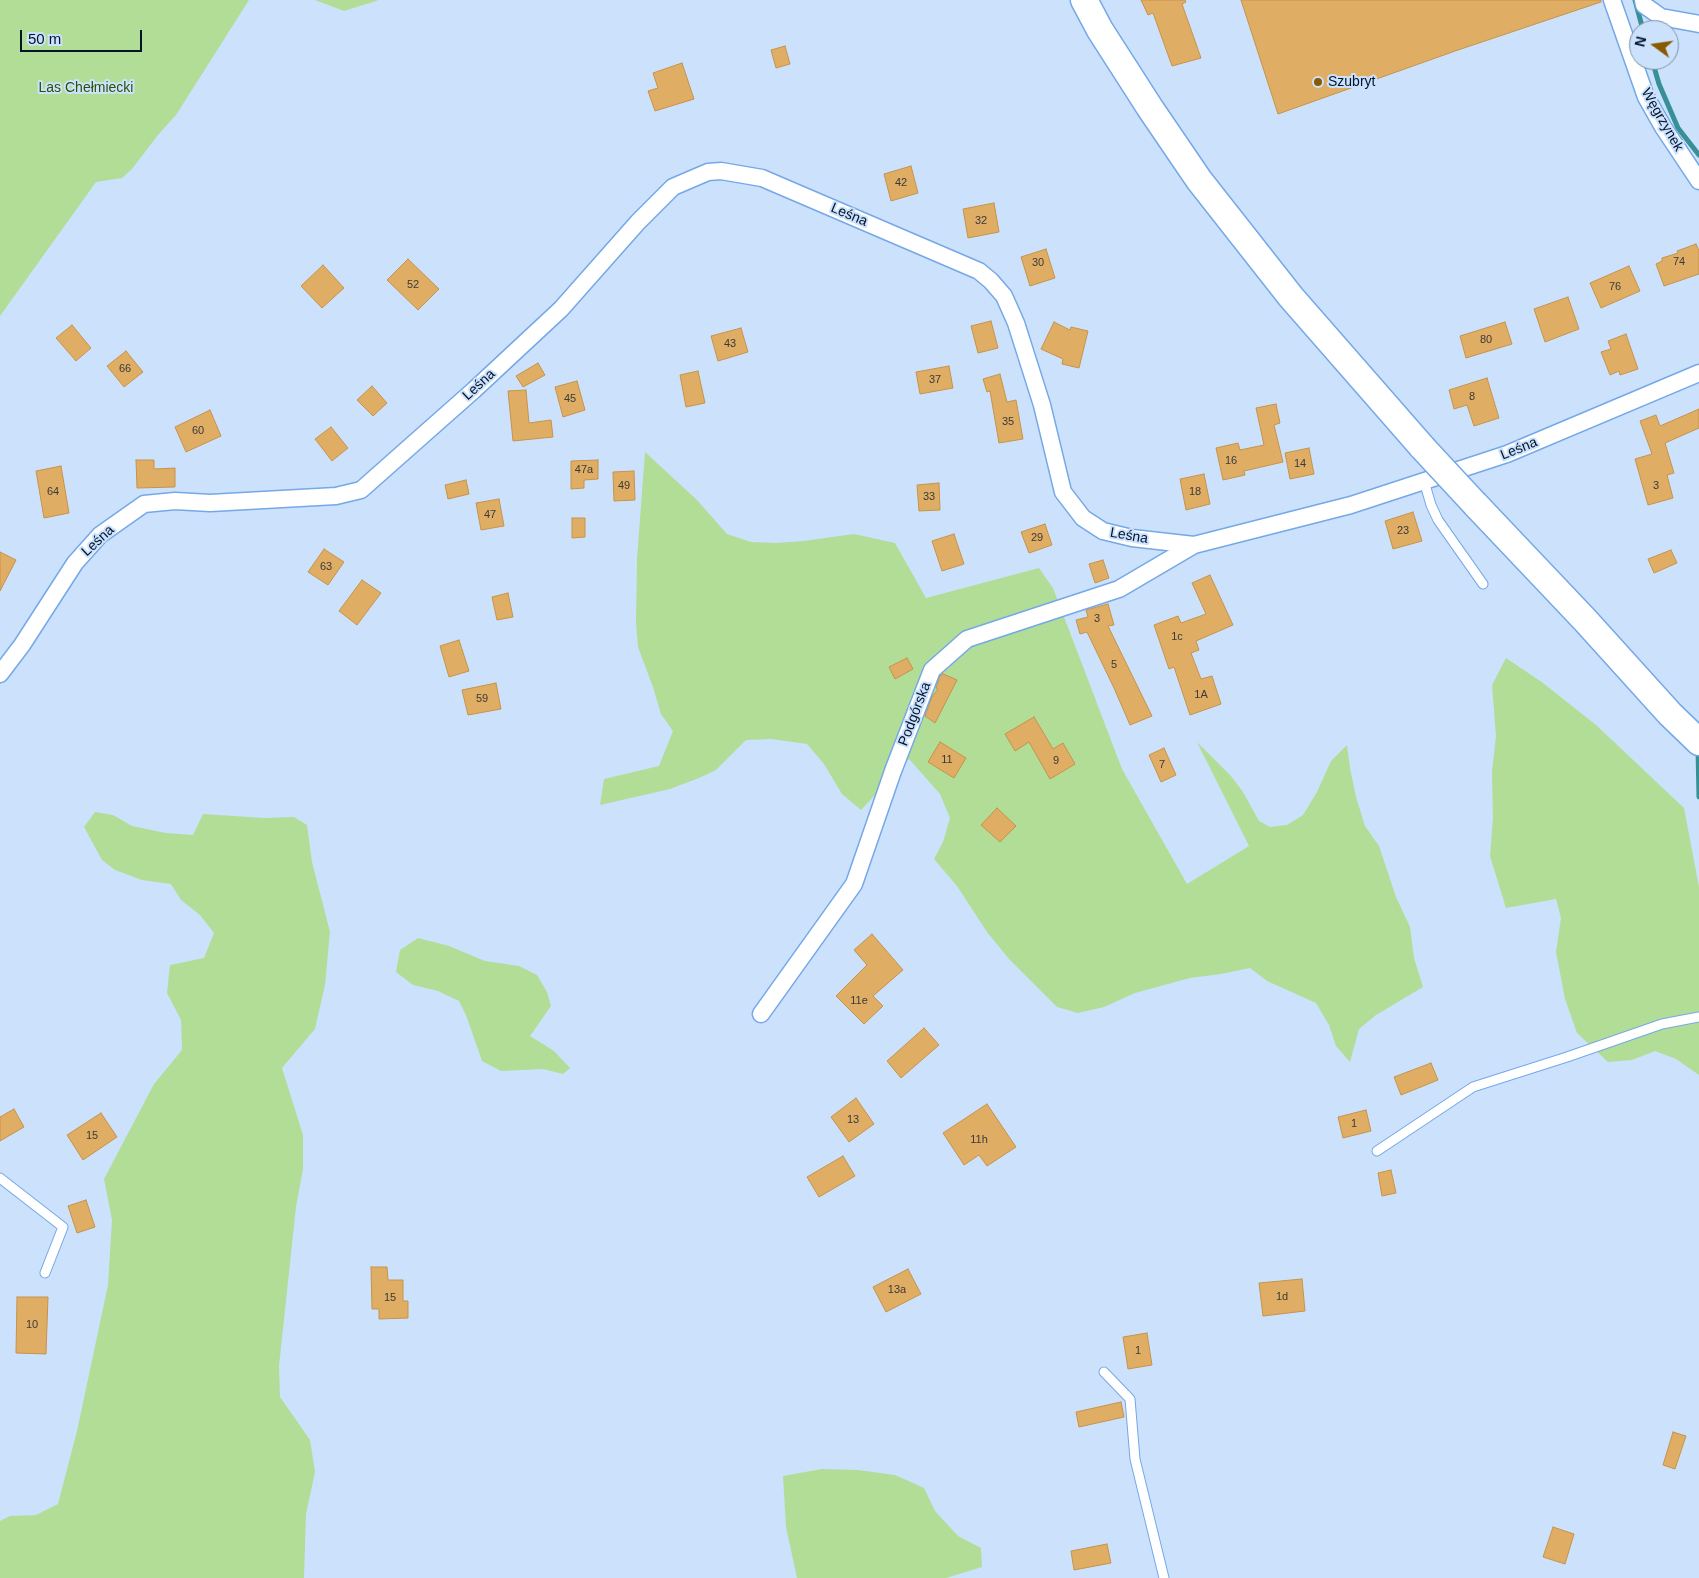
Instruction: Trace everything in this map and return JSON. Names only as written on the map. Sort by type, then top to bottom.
[{"type":"main road","points":[[1084,0],[1100,30],[1199,180],[1291,297],[1423,448],[1585,620],[1670,714],[1699,742]]},
{"type":"street","name":"Węgrzynek","points":[[1612,0],[1646,97],[1663,127],[1699,181]]},
{"type":"street","points":[[1643,0],[1644,4],[1661,17],[1699,24]]},
{"type":"street","name":"Leśna","points":[[0,674],[22,645],[75,563],[100,535],[144,504],[175,501],[210,503],[336,496],[361,490],[474,390],[561,309],[638,222],[672,187],[708,172],[721,171],[762,178],[978,271],[991,281],[1004,296],[1016,324],[1042,405],[1064,492],[1083,518],[1103,532],[1132,538],[1194,545],[1351,505],[1507,454],[1699,373]]},
{"type":"street","name":"Podgórska","points":[[761,1014],[854,884],[893,771],[932,670],[967,639],[1119,589],[1194,545]]},
{"type":"lane","points":[[1424,481],[1438,520],[1483,584]]},
{"type":"lane","points":[[1377,1151],[1473,1087],[1567,1058],[1662,1024],[1699,1017]]},
{"type":"lane","points":[[0,1178],[62,1227],[45,1274]]},
{"type":"lane","points":[[1104,1372],[1130,1399],[1135,1459],[1164,1578]]},
{"type":"green space","name":"Las Chełmiecki","points":[[0,0],[249,0],[176,115],[132,169],[122,178],[96,182],[0,316]]},
{"type":"green space","points":[[315,0],[379,0],[344,11]]},
{"type":"green space","points":[[645,452],[697,500],[727,534],[751,542],[776,543],[854,534],[895,543],[926,598],[1039,568],[1053,588],[1122,769],[1187,884],[1249,846],[1197,742],[1231,776],[1243,792],[1259,821],[1270,827],[1287,825],[1303,815],[1317,792],[1331,761],[1347,745],[1356,797],[1365,826],[1379,846],[1396,897],[1410,927],[1414,958],[1423,987],[1376,1015],[1359,1029],[1350,1062],[1336,1046],[1329,1025],[1316,1003],[1267,981],[1250,968],[1190,978],[1135,993],[1104,1007],[1078,1013],[1057,1007],[1009,959],[987,932],[957,886],[934,859],[943,842],[950,818],[940,794],[909,759],[861,810],[842,794],[824,764],[807,744],[771,739],[746,740],[716,770],[699,778],[670,789],[600,805],[604,779],[659,766],[673,731],[661,714],[638,647],[636,623],[637,559]]},
{"type":"green space","points":[[1506,658],[1543,683],[1596,725],[1684,808],[1699,887],[1699,1075],[1676,1059],[1655,1051],[1632,1060],[1608,1062],[1577,1033],[1565,999],[1556,952],[1561,918],[1556,899],[1506,908],[1490,856],[1493,818],[1492,772],[1496,736],[1492,685]]},
{"type":"green space","points":[[95,812],[113,815],[132,826],[166,833],[193,835],[203,814],[264,818],[294,817],[307,825],[312,862],[330,932],[325,985],[315,1029],[282,1068],[303,1135],[303,1169],[296,1207],[279,1366],[280,1397],[310,1440],[315,1472],[306,1514],[304,1578],[0,1578],[0,1521],[10,1516],[36,1515],[58,1504],[77,1431],[108,1285],[112,1220],[104,1179],[154,1084],[182,1050],[181,1020],[167,993],[170,965],[204,958],[214,933],[200,915],[181,900],[171,884],[142,880],[115,870],[102,860],[84,827]]},
{"type":"green space","points":[[418,938],[449,946],[485,961],[519,966],[537,975],[547,992],[551,1006],[530,1036],[554,1051],[570,1068],[563,1074],[543,1069],[501,1071],[482,1061],[466,1015],[459,1001],[438,991],[413,985],[396,972],[400,950]]},
{"type":"green space","points":[[822,1469],[858,1470],[895,1475],[924,1488],[935,1511],[958,1536],[981,1548],[982,1567],[946,1578],[797,1578],[786,1527],[783,1476]]},
{"type":"building","points":[[1141,0],[1185,0],[1186,2],[1182,4],[1201,58],[1172,66],[1153,13],[1148,15]]},
{"type":"building","name":"Szubryt","points":[[1241,0],[1601,0],[1601,2],[1278,114]]},
{"type":"building","points":[[785,46],[790,64],[776,68],[771,50]]},
{"type":"building","points":[[682,63],[694,99],[655,111],[648,91],[658,88],[653,73]]},
{"type":"building","points":[[911,166],[918,193],[891,201],[884,174]]},
{"type":"building","points":[[994,203],[999,232],[968,238],[963,209]]},
{"type":"building","points":[[1696,244],[1699,251],[1699,274],[1664,286],[1656,264],[1662,261],[1662,258]]},
{"type":"building","points":[[1046,249],[1055,278],[1030,286],[1021,257]]},
{"type":"building","points":[[408,259],[439,289],[418,310],[387,280]]},
{"type":"building","points":[[323,265],[344,288],[322,308],[301,286]]},
{"type":"building","points":[[1629,266],[1640,291],[1601,308],[1590,283]]},
{"type":"building","points":[[1568,297],[1579,329],[1545,342],[1534,309]]},
{"type":"building","points":[[991,321],[998,348],[978,353],[971,326]]},
{"type":"building","points":[[1054,322],[1070,330],[1071,327],[1088,331],[1079,368],[1062,364],[1063,359],[1041,349]]},
{"type":"building","points":[[1505,322],[1512,344],[1466,358],[1460,336]]},
{"type":"building","points":[[72,325],[91,348],[76,361],[56,338]]},
{"type":"building","points":[[741,328],[748,352],[718,361],[711,336]]},
{"type":"building","points":[[1626,334],[1638,369],[1620,375],[1619,371],[1610,375],[1601,352],[1611,349],[1608,341]]},
{"type":"building","points":[[126,351],[143,372],[124,387],[107,366]]},
{"type":"building","points":[[538,363],[545,375],[523,387],[516,376]]},
{"type":"building","points":[[949,366],[953,388],[920,394],[916,372]]},
{"type":"building","points":[[698,371],[705,403],[686,407],[680,375]]},
{"type":"building","points":[[1000,374],[1007,402],[1016,400],[1023,439],[999,443],[990,391],[987,392],[983,379]]},
{"type":"building","points":[[1487,378],[1499,418],[1474,426],[1467,405],[1454,409],[1449,390]]},
{"type":"building","points":[[577,381],[585,410],[563,417],[555,387]]},
{"type":"building","points":[[372,386],[387,403],[373,416],[357,400]]},
{"type":"building","points":[[526,390],[529,423],[551,420],[553,437],[513,441],[508,391]]},
{"type":"building","points":[[1276,404],[1280,423],[1274,425],[1283,462],[1244,471],[1245,475],[1223,480],[1216,448],[1238,443],[1240,450],[1264,445],[1256,408]]},
{"type":"building","points":[[1699,409],[1699,428],[1665,443],[1674,473],[1667,475],[1673,498],[1648,505],[1635,459],[1652,454],[1640,421],[1656,415],[1660,426]]},
{"type":"building","points":[[210,410],[221,436],[186,452],[175,427]]},
{"type":"building","points":[[331,427],[348,448],[332,461],[315,439]]},
{"type":"building","points":[[1309,448],[1314,474],[1290,479],[1285,453]]},
{"type":"building","points":[[136,460],[154,460],[154,469],[175,468],[175,487],[137,488]]},
{"type":"building","points":[[598,460],[598,479],[584,480],[584,488],[571,489],[571,461]]},
{"type":"building","points":[[61,466],[69,513],[44,518],[36,471]]},
{"type":"building","points":[[634,471],[635,500],[614,501],[613,472]]},
{"type":"building","points":[[1204,474],[1210,504],[1186,510],[1180,479]]},
{"type":"building","points":[[466,480],[469,494],[448,499],[445,485]]},
{"type":"building","points":[[939,483],[940,510],[919,511],[917,485]]},
{"type":"building","points":[[499,499],[504,526],[481,530],[476,503]]},
{"type":"building","points":[[1413,512],[1422,541],[1393,549],[1385,521]]},
{"type":"building","points":[[572,518],[585,518],[585,537],[572,538]]},
{"type":"building","points":[[1045,524],[1052,545],[1029,553],[1021,532]]},
{"type":"building","points":[[954,534],[964,564],[942,571],[932,541]]},
{"type":"building","points":[[324,549],[344,562],[328,585],[308,572]]},
{"type":"building","points":[[1671,550],[1677,563],[1654,573],[1648,559]]},
{"type":"building","points":[[0,552],[16,560],[0,591]]},
{"type":"building","points":[[1103,560],[1109,578],[1095,583],[1089,564]]},
{"type":"building","points":[[1210,575],[1233,625],[1196,641],[1199,650],[1191,653],[1201,679],[1212,676],[1221,704],[1190,715],[1174,667],[1169,669],[1154,625],[1178,616],[1181,623],[1206,614],[1192,583]]},
{"type":"building","points":[[362,580],[381,593],[357,625],[339,611]]},
{"type":"building","points":[[508,593],[513,617],[497,620],[492,597]]},
{"type":"building","points":[[1108,604],[1114,625],[1108,626],[1152,716],[1130,725],[1087,632],[1080,634],[1076,620],[1088,617],[1086,610]]},
{"type":"building","points":[[459,640],[469,671],[449,677],[440,646]]},
{"type":"building","points":[[907,658],[913,669],[895,679],[889,667]]},
{"type":"building","points":[[943,674],[957,680],[935,723],[925,716],[932,697],[938,689],[936,688],[940,676]]},
{"type":"building","points":[[496,683],[501,709],[468,715],[462,690]]},
{"type":"building","points":[[1034,717],[1053,749],[1063,743],[1075,764],[1050,779],[1029,742],[1015,751],[1005,734]]},
{"type":"building","points":[[940,742],[966,758],[954,778],[928,762]]},
{"type":"building","points":[[1164,748],[1176,775],[1161,782],[1149,755]]},
{"type":"building","points":[[997,808],[1016,826],[1000,842],[981,825]]},
{"type":"building","points":[[872,934],[903,970],[873,996],[883,1006],[864,1024],[836,996],[867,965],[854,950]]},
{"type":"building","points":[[924,1028],[939,1045],[901,1078],[887,1061]]},
{"type":"building","points":[[1431,1063],[1438,1080],[1401,1095],[1394,1077]]},
{"type":"building","points":[[856,1098],[874,1124],[849,1142],[831,1117]]},
{"type":"building","points":[[987,1104],[1016,1147],[987,1166],[979,1155],[964,1165],[943,1133]]},
{"type":"building","points":[[14,1109],[24,1127],[0,1141],[0,1117]]},
{"type":"building","points":[[1366,1110],[1371,1131],[1343,1138],[1338,1117]]},
{"type":"building","points":[[101,1113],[117,1137],[83,1160],[67,1135]]},
{"type":"building","points":[[843,1156],[855,1176],[819,1197],[807,1177]]},
{"type":"building","points":[[1391,1170],[1396,1193],[1382,1196],[1378,1173]]},
{"type":"building","points":[[86,1200],[95,1227],[77,1233],[68,1206]]},
{"type":"building","points":[[371,1267],[387,1267],[388,1280],[403,1280],[403,1301],[408,1301],[408,1318],[379,1319],[379,1309],[372,1309]]},
{"type":"building","points":[[908,1269],[921,1294],[886,1312],[873,1287]]},
{"type":"building","points":[[1302,1279],[1305,1311],[1263,1316],[1259,1283]]},
{"type":"building","points":[[17,1297],[48,1297],[46,1354],[16,1353]]},
{"type":"building","points":[[1147,1333],[1152,1365],[1128,1369],[1123,1337]]},
{"type":"building","points":[[1121,1402],[1124,1417],[1079,1427],[1076,1412]]},
{"type":"building","points":[[1673,1432],[1686,1436],[1675,1469],[1663,1465]]},
{"type":"building","points":[[1553,1527],[1574,1534],[1565,1564],[1543,1557]]},
{"type":"building","points":[[1107,1544],[1111,1563],[1074,1570],[1071,1551]]},
{"type":"waterway","points":[[1635,0],[1640,20]]},
{"type":"waterway","points":[[1655,70],[1678,128],[1699,155]]},
{"type":"waterway","points":[[1698,748],[1699,797]]},
{"type":"place","name":"Szubryt","points":[[1318,82]]}]
